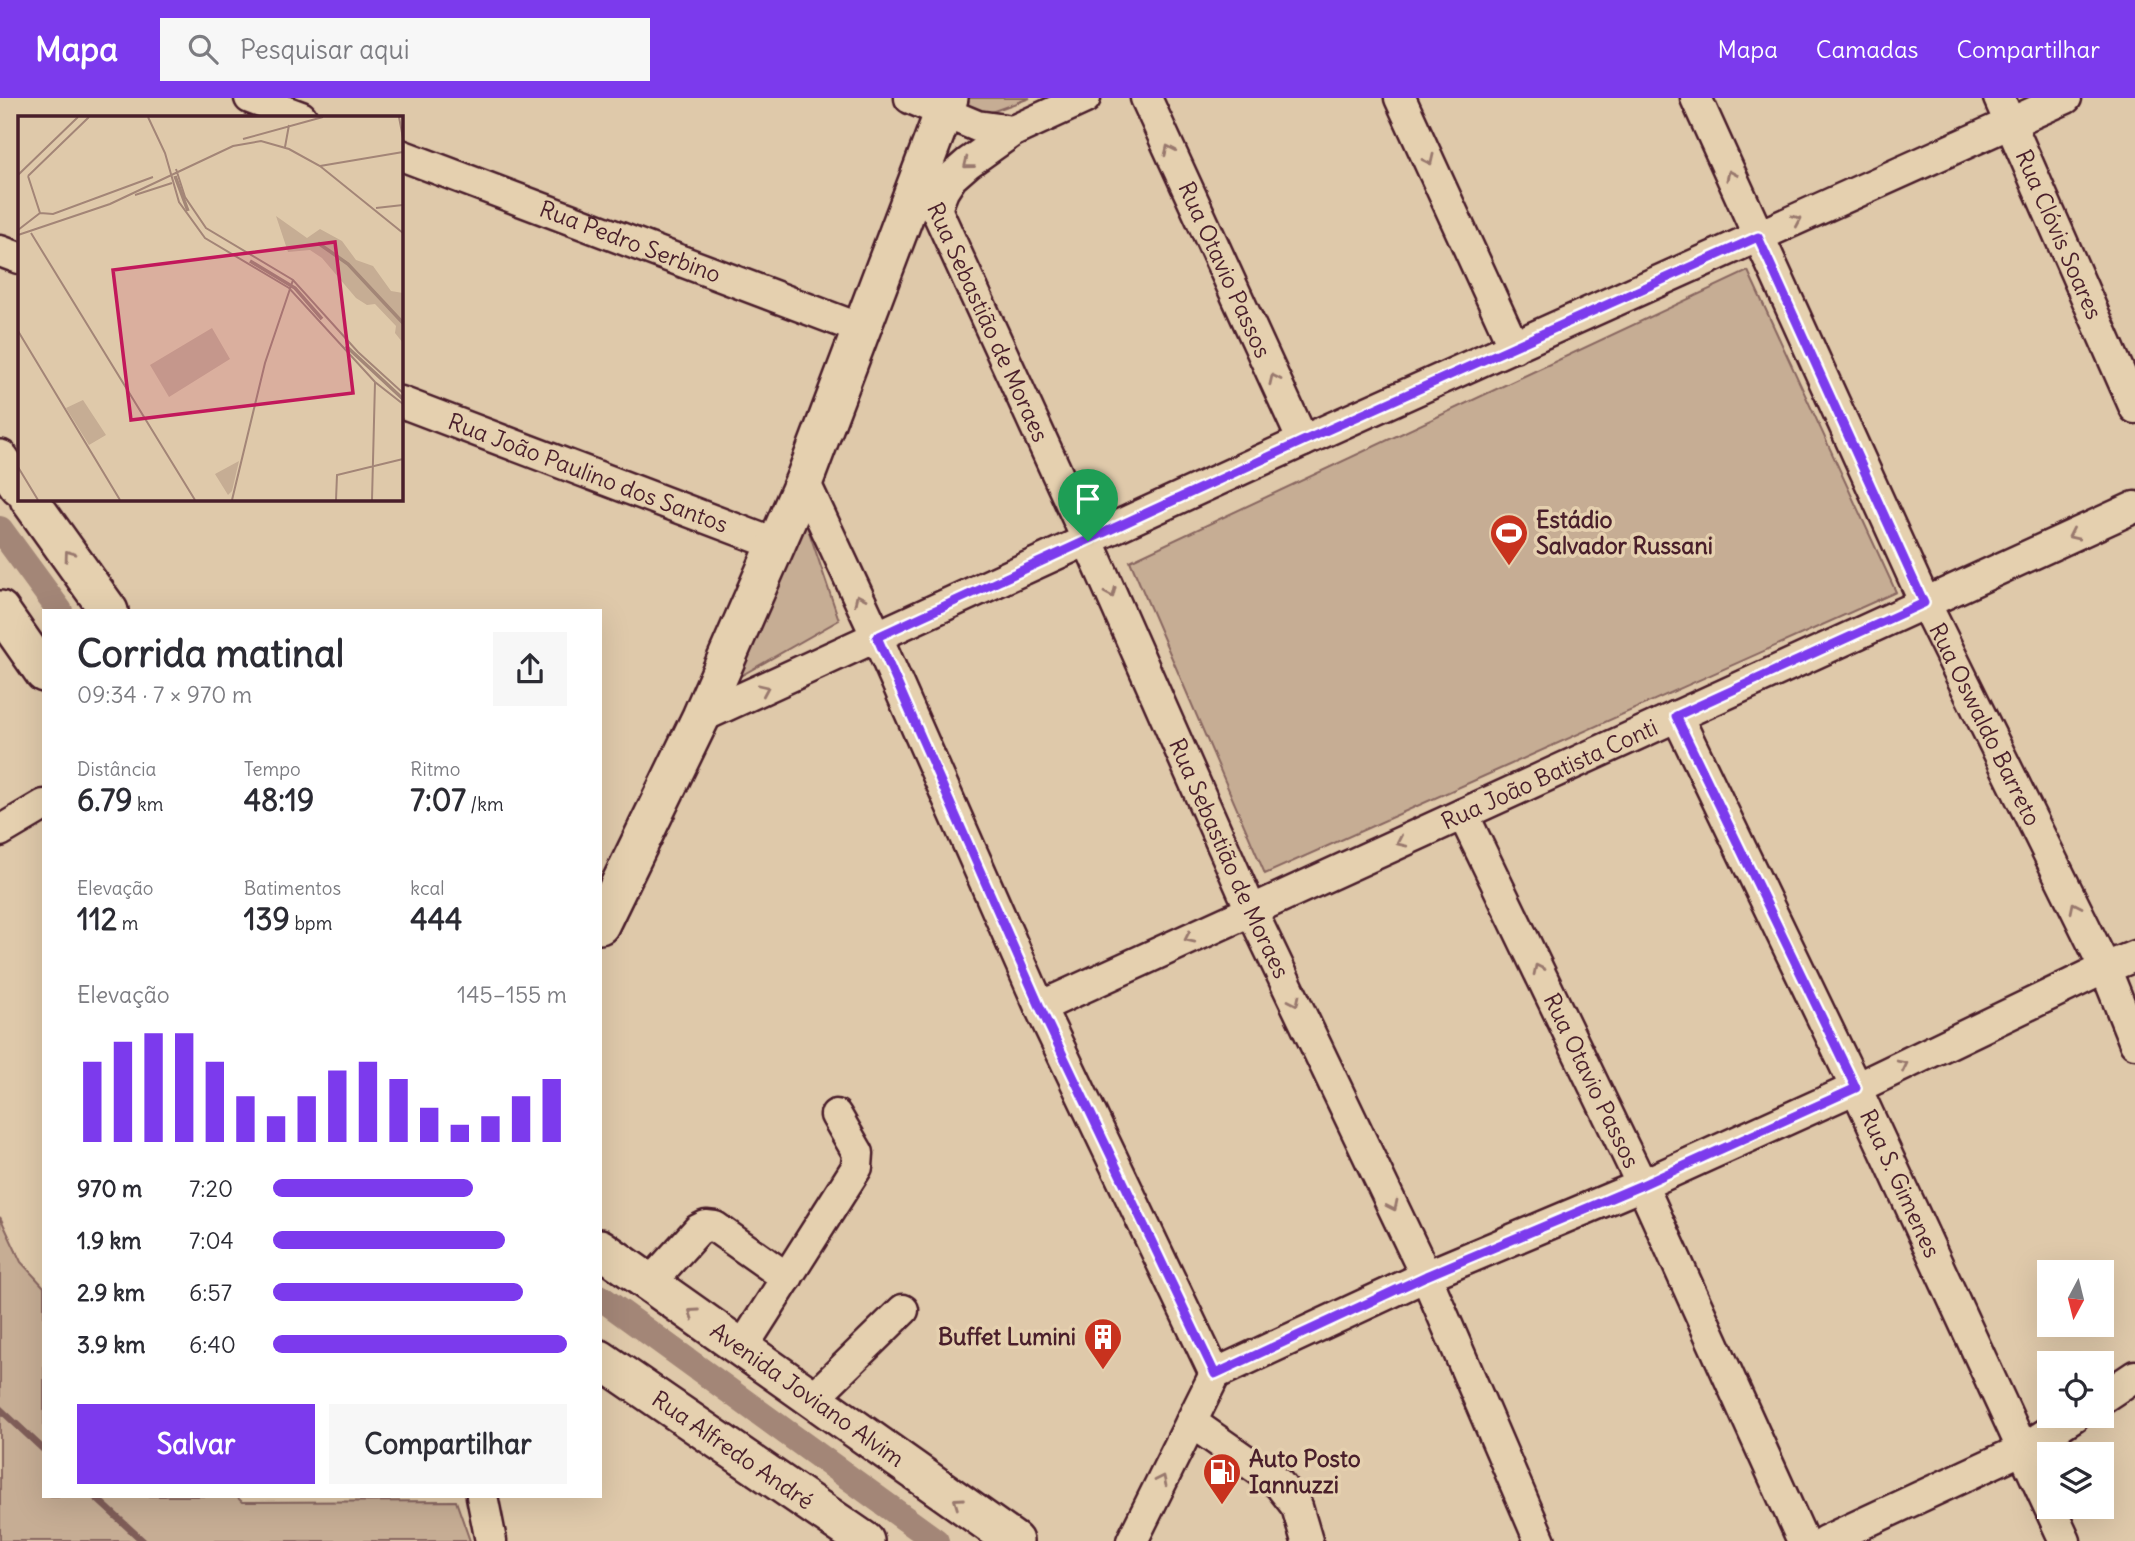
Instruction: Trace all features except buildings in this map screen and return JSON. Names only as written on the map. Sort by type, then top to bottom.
[{"type":"main road","points":[[602,921],[701,717],[804,481],[946,104]]},
{"type":"main road","points":[[0,459],[18,485]]},
{"type":"main road","points":[[30,500],[108,609]]},
{"type":"main road","points":[[0,610],[42,670]]},
{"type":"main road","name":"Avenida Joviano Alvim","points":[[602,1249],[1014,1541]]},
{"type":"main road","name":"Rua Alfredo André","points":[[602,1360],[865,1541]]},
{"type":"street","points":[[250,98],[298,116]]},
{"type":"street","points":[[910,98],[946,104],[977,126],[1013,131]]},
{"type":"street","points":[[936,209],[952,177],[1013,131],[1085,98]]},
{"type":"street","name":"Rua Otavio Passos","points":[[1146,98],[1303,441]]},
{"type":"street","points":[[1400,98],[1514,347]]},
{"type":"street","name":"Rua Oswaldo Barreto","points":[[1696,98],[1924,603],[2105,968],[2135,1044]]},
{"type":"street","points":[[701,717],[1303,441],[1758,237],[2005,110],[2066,98]]},
{"type":"street","name":"Rua Clóvis Soares","points":[[2005,110],[2135,408]]},
{"type":"street","name":"Rua Pedro Serbino","points":[[402,155],[861,329]]},
{"type":"street","name":"Rua Sebastião de Moraes","points":[[920,174],[1088,541],[1251,910],[1426,1276],[1540,1541]]},
{"type":"street","points":[[0,251],[18,258]]},
{"type":"street","name":"Rua João Paulino dos Santos","points":[[402,402],[775,544]]},
{"type":"street","points":[[804,481],[877,637],[1040,1007],[1215,1374]]},
{"type":"street","name":"Rua João Batista Conti","points":[[1040,1007],[2135,507]]},
{"type":"street","name":"Rua S. Gimenes","points":[[1676,716],[1856,1088],[2065,1541]]},
{"type":"street","points":[[0,831],[42,806]]},
{"type":"street","name":"Rua Otavio Passos","points":[[1463,814],[1642,1185],[1804,1541]]},
{"type":"street","points":[[1132,1541],[1215,1374],[1426,1276],[1642,1185],[1856,1088],[2135,956]]},
{"type":"street","points":[[742,1348],[857,1167],[858,1153],[836,1115]]},
{"type":"street","points":[[649,1283],[698,1230],[706,1226],[715,1227],[787,1278]]},
{"type":"street","points":[[812,1399],[903,1310]]},
{"type":"street","points":[[2114,1390],[2135,1376]]},
{"type":"street","points":[[1191,1422],[1279,1484],[1297,1507],[1307,1541]]},
{"type":"street","points":[[1825,1541],[2023,1449],[2055,1428]]},
{"type":"street","points":[[482,1498],[491,1541]]},
{"type":"shaded area","points":[[1030,98],[980,116],[961,100]]},
{"type":"shaded area","name":"Estádio Salvador Russani","points":[[1748,271],[1896,592],[1265,874],[1130,561]]},
{"type":"shaded area","points":[[804,517],[839,620],[737,678]]},
{"type":"shaded area","points":[[0,1217],[21,1262],[42,1285],[42,1498],[238,1498],[242,1502],[456,1501],[470,1541],[0,1541]]},
{"type":"waterway","points":[[0,529],[59,609]]},
{"type":"waterway","points":[[602,1298],[936,1541]]},
{"type":"waterway","points":[[0,1409],[42,1448]]},
{"type":"waterway","points":[[96,1498],[143,1541]]},
{"type":"place","name":"Estádio Salvador Russani","points":[[1509,567]]},
{"type":"place","name":"Buffet Lumini","points":[[1103,1371]]},
{"type":"place","name":"Auto Posto Iannuzzi","points":[[1222,1506]]},
{"type":"route","points":[[1758,237],[1924,603],[1676,716],[1856,1088],[1642,1185],[1426,1276],[1215,1374],[1040,1007],[877,637],[1088,541],[1303,441],[1758,237]]}]
